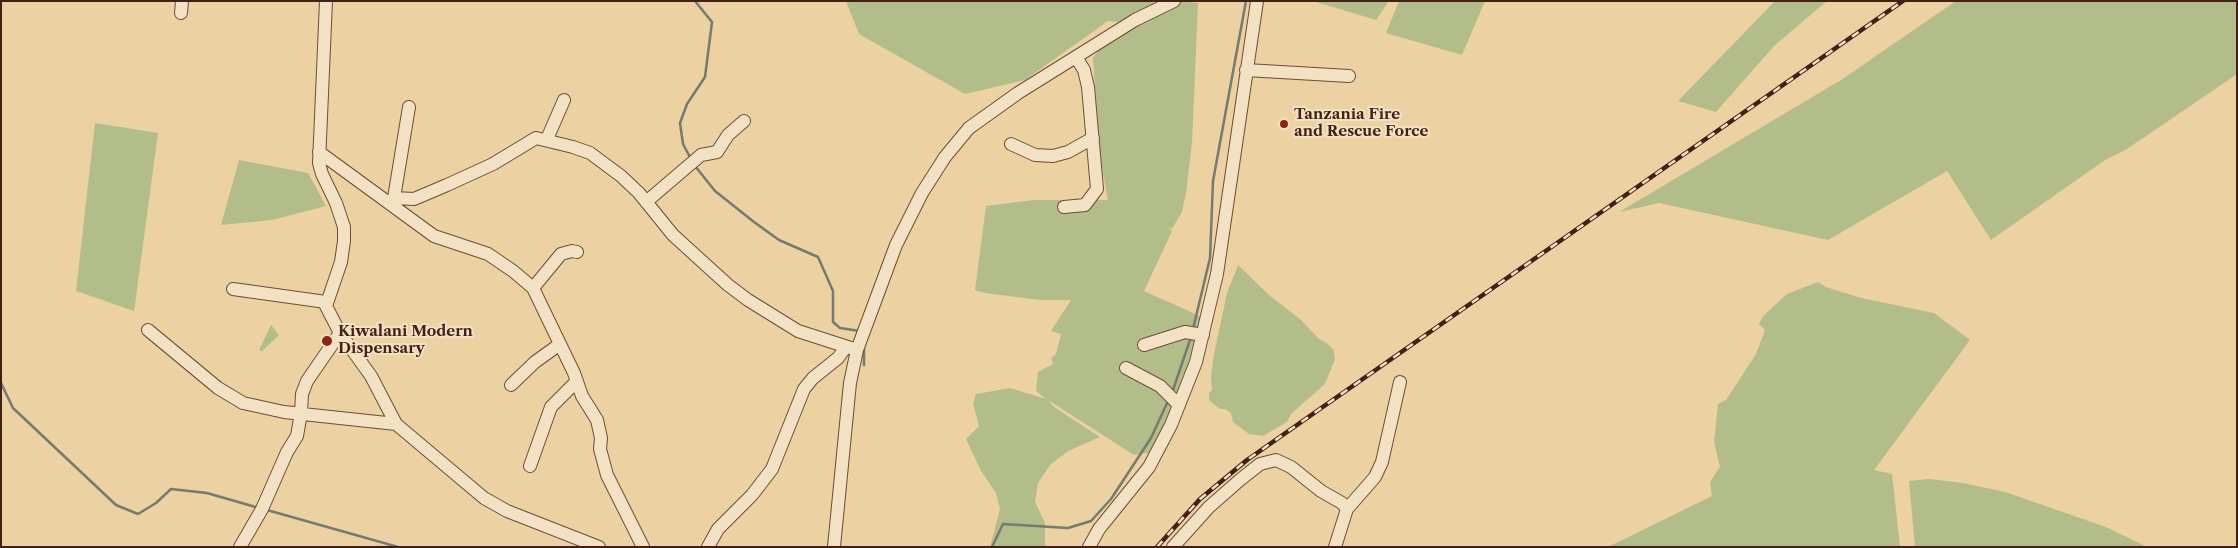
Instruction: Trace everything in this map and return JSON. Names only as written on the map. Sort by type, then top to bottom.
[{"type":"street","points":[[326,1],[319,152],[322,174],[336,203],[344,228],[341,262],[326,302],[329,314],[340,333],[372,376],[396,424],[484,498],[507,511],[599,547]]},
{"type":"street","points":[[834,547],[852,348],[896,245],[922,193],[958,138],[969,128],[1018,93],[1135,20],[1174,1]]},
{"type":"street","points":[[1089,547],[1099,529],[1149,467],[1179,404],[1203,335],[1217,274],[1257,1]]},
{"type":"street","points":[[1064,207],[1085,205],[1097,190],[1088,87],[1084,70],[1076,57]]},
{"type":"street","points":[[1246,70],[1349,76]]},
{"type":"street","points":[[547,139],[564,100]]},
{"type":"street","points":[[393,202],[409,107]]},
{"type":"street","points":[[646,202],[704,153],[716,152],[728,135],[744,121]]},
{"type":"street","points":[[393,202],[414,199],[493,164],[527,142],[536,138],[547,139],[594,156],[621,176],[646,202],[673,235],[728,285],[748,300],[798,331],[852,348]]},
{"type":"street","points":[[1011,144],[1035,155],[1053,156],[1068,152],[1093,138]]},
{"type":"street","points":[[319,152],[393,202],[434,236],[488,254],[514,271],[533,288],[582,396],[599,426],[600,449],[607,475],[643,547]]},
{"type":"street","points":[[533,288],[561,254],[572,251],[577,252]]},
{"type":"street","points":[[234,289],[326,302]]},
{"type":"street","points":[[148,330],[218,388],[243,403],[284,412],[396,424]]},
{"type":"street","points":[[1144,345],[1185,332],[1203,335]]},
{"type":"street","points":[[240,547],[262,509],[287,452],[297,436],[302,394],[307,381],[340,333]]},
{"type":"street","points":[[511,385],[535,362],[560,344]]},
{"type":"street","points":[[708,547],[718,529],[752,495],[772,469],[804,389],[813,378],[852,348]]},
{"type":"street","points":[[1126,368],[1160,386],[1179,404]]},
{"type":"street","points":[[530,466],[552,407],[577,382]]},
{"type":"street","points":[[1335,547],[1347,509],[1375,477],[1384,455],[1400,382]]},
{"type":"street","points":[[1173,547],[1209,507],[1241,479],[1260,464],[1276,460],[1292,467],[1321,491],[1342,503],[1347,509]]},
{"type":"green space","points":[[846,1],[1153,1],[1152,12],[1176,1],[1198,3],[1192,143],[1186,193],[1182,212],[1172,229],[1167,228],[1172,231],[1144,291],[1202,317],[1195,345],[1154,452],[1134,455],[1048,400],[1054,407],[1100,437],[1068,451],[1050,465],[1038,483],[1035,502],[1045,523],[1045,547],[990,547],[1000,509],[996,493],[981,471],[966,439],[979,426],[973,403],[976,394],[1010,388],[1046,399],[1036,391],[1038,372],[1053,364],[1051,358],[1056,354],[1061,334],[1051,331],[1071,300],[1040,300],[975,290],[986,206],[1034,200],[1108,200],[1099,152],[1093,58],[1111,32],[1129,23],[1108,21],[1025,80],[965,94],[859,34]]},
{"type":"green space","points":[[1313,1],[1389,1],[1376,20]]},
{"type":"green space","points":[[1399,1],[1485,1],[1462,55],[1386,33]]},
{"type":"green space","points":[[1775,1],[1827,1],[1774,46],[1716,112],[1678,101]]},
{"type":"green space","points":[[1956,1],[2237,1],[2237,74],[2127,149],[2105,160],[1991,240],[1947,171],[1828,240],[1659,203],[1619,212],[1841,80]]},
{"type":"green space","points":[[95,123],[158,133],[134,311],[76,291]]},
{"type":"green space","points":[[239,160],[308,173],[326,206],[272,220],[221,225]]},
{"type":"green space","points":[[1238,265],[1270,296],[1300,319],[1319,339],[1333,349],[1335,359],[1325,384],[1291,414],[1287,422],[1263,436],[1249,434],[1233,422],[1231,413],[1225,409],[1220,409],[1209,400],[1209,393],[1212,390],[1211,377],[1214,354],[1227,293]]},
{"type":"green space","points":[[1818,282],[1826,287],[1861,298],[1934,313],[1970,340],[1874,470],[1892,474],[1900,547],[1608,547],[1712,496],[1710,482],[1720,467],[1714,442],[1718,404],[1726,400],[1756,354],[1765,330],[1759,324],[1763,316],[1787,294]]},
{"type":"green space","points":[[271,325],[279,335],[262,351],[259,350]]},
{"type":"green space","points":[[1929,479],[1963,483],[2005,492],[2106,527],[2147,547],[1915,547],[1909,481]]},
{"type":"waterway","points":[[691,159],[683,144],[680,123],[687,104],[705,77],[712,22],[695,1]]},
{"type":"waterway","points":[[1193,329],[1210,258],[1213,181],[1246,1]]},
{"type":"waterway","points":[[695,166],[715,191],[754,222],[779,240],[818,257],[833,291],[833,322],[840,328],[860,331]]},
{"type":"waterway","points":[[1172,393],[1191,337]]},
{"type":"waterway","points":[[864,348],[864,365]]},
{"type":"waterway","points":[[1,383],[13,408],[116,505],[138,514],[156,503],[171,489],[207,493],[259,508]]},
{"type":"waterway","points":[[992,547],[1003,524],[1068,528],[1091,521],[1111,499],[1151,438],[1168,401]]},
{"type":"waterway","points":[[267,510],[398,547]]},
{"type":"railway","points":[[1157,547],[1200,499],[1247,460],[1903,1]]},
{"type":"place","name":"Tanzania Fire and Rescue Force","points":[[1284,124]]},
{"type":"place","name":"Kiwalani Modern Dispensary","points":[[327,341]]}]
